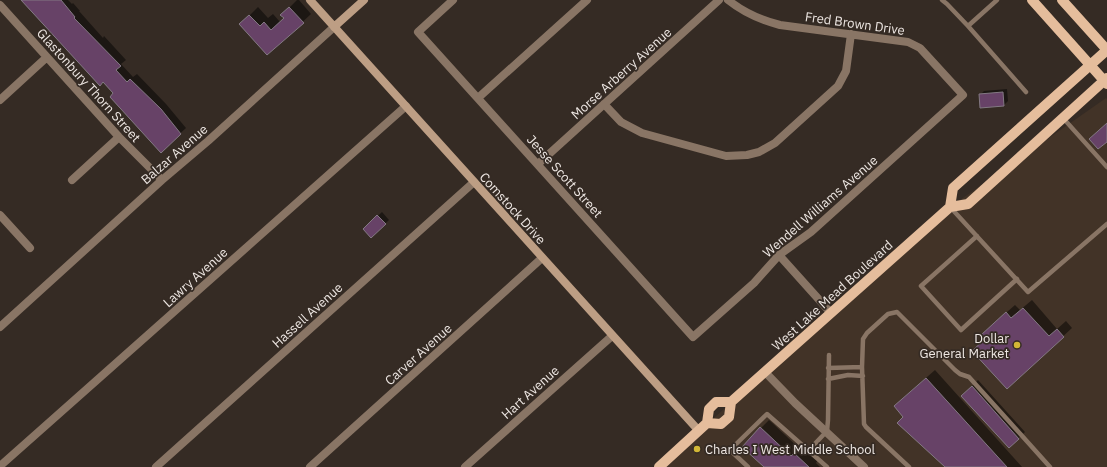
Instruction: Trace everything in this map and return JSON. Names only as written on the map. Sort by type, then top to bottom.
[{"type":"main road","points":[[1032,0],[1106,81]]},
{"type":"main road","points":[[950,207],[953,188],[1107,50],[1062,0]]},
{"type":"main road","name":"West Lake Mead Boulevard","points":[[731,402],[950,207],[968,204],[1106,81]]},
{"type":"main road","points":[[659,467],[708,423],[709,409],[716,402],[731,402],[729,417],[721,424],[708,423]]},
{"type":"street","name":"Comstock Drive","points":[[310,0],[699,431]]},
{"type":"street","name":"Balzar Avenue","points":[[0,327],[364,0]]},
{"type":"street","name":"Jesse Scott Street","points":[[453,0],[418,32],[693,337]]},
{"type":"street","points":[[478,98],[587,0]]},
{"type":"street","name":"Morse Arberry Avenue","points":[[538,164],[719,0]]},
{"type":"street","name":"Fred Brown Drive","points":[[728,0],[737,8],[762,20],[780,25],[908,42],[920,48],[963,95]]},
{"type":"street","name":"Glastonbury Thorn Street","points":[[0,5],[120,137],[162,180]]},
{"type":"street","points":[[604,104],[621,122],[642,133],[726,156],[753,154],[774,143],[838,86],[846,70],[851,34]]},
{"type":"street","points":[[0,100],[47,57]]},
{"type":"street","name":"Wendell Williams Avenue","points":[[693,337],[754,282],[780,255],[811,232],[963,95]]},
{"type":"street","name":"Lawry Avenue","points":[[0,466],[406,106]]},
{"type":"street","points":[[72,180],[120,137]]},
{"type":"street","name":"Hassell Avenue","points":[[156,467],[474,182]]},
{"type":"street","points":[[0,215],[30,248]]},
{"type":"street","points":[[780,255],[831,313]]},
{"type":"street","name":"Carver Avenue","points":[[310,467],[542,258]]},
{"type":"street","name":"Hart Avenue","points":[[465,467],[612,336]]},
{"type":"street","points":[[765,372],[795,403],[827,431],[864,467]]},
{"type":"lane","points":[[942,0],[968,26],[1026,92]]},
{"type":"lane","points":[[968,26],[997,0]]},
{"type":"lane","points":[[1063,118],[1107,167]]},
{"type":"lane","points":[[950,207],[1028,292],[1107,224]]},
{"type":"lane","points":[[977,236],[922,286],[961,330],[1017,279]]},
{"type":"lane","points":[[909,467],[864,424],[862,367],[863,339],[867,332],[888,314],[897,312],[955,370],[960,374],[970,377],[1050,467]]},
{"type":"lane","points":[[809,450],[827,431],[829,355]]},
{"type":"lane","points":[[828,368],[862,367]]},
{"type":"lane","points":[[828,379],[848,375],[863,376]]},
{"type":"lane","points":[[748,467],[730,450],[767,414],[827,467]]},
{"type":"shaded area","points":[[1106,98],[1107,467],[659,467],[950,207]]},
{"type":"building","points":[[21,0],[61,0],[75,17],[74,18],[121,66],[116,70],[127,82],[130,79],[161,109],[181,134],[161,153],[110,97],[113,93],[103,82],[100,86]]},
{"type":"building","points":[[289,7],[304,23],[267,55],[239,24],[249,15],[260,26],[264,22],[271,30],[284,18],[280,15]]},
{"type":"building","points":[[1003,92],[1004,106],[980,108],[979,94]]},
{"type":"building","points":[[1107,123],[1107,142],[1098,149],[1089,139]]},
{"type":"building","points":[[377,215],[386,224],[371,238],[363,229]]},
{"type":"building","name":"Dollar General Market","points":[[1023,308],[1049,336],[1057,329],[1064,337],[1007,389],[972,351],[985,339],[981,335],[1006,312],[1011,318]]},
{"type":"building","points":[[926,378],[1007,467],[945,467],[897,423],[903,417],[894,406]]},
{"type":"building","points":[[972,386],[1019,439],[1009,448],[961,396]]},
{"type":"building","points":[[760,427],[791,456],[794,453],[809,467],[764,467],[742,447]]},
{"type":"place","name":"Dollar General Market","points":[[1017,345]]},
{"type":"place","name":"Charles I West Middle School","points":[[697,449]]}]
